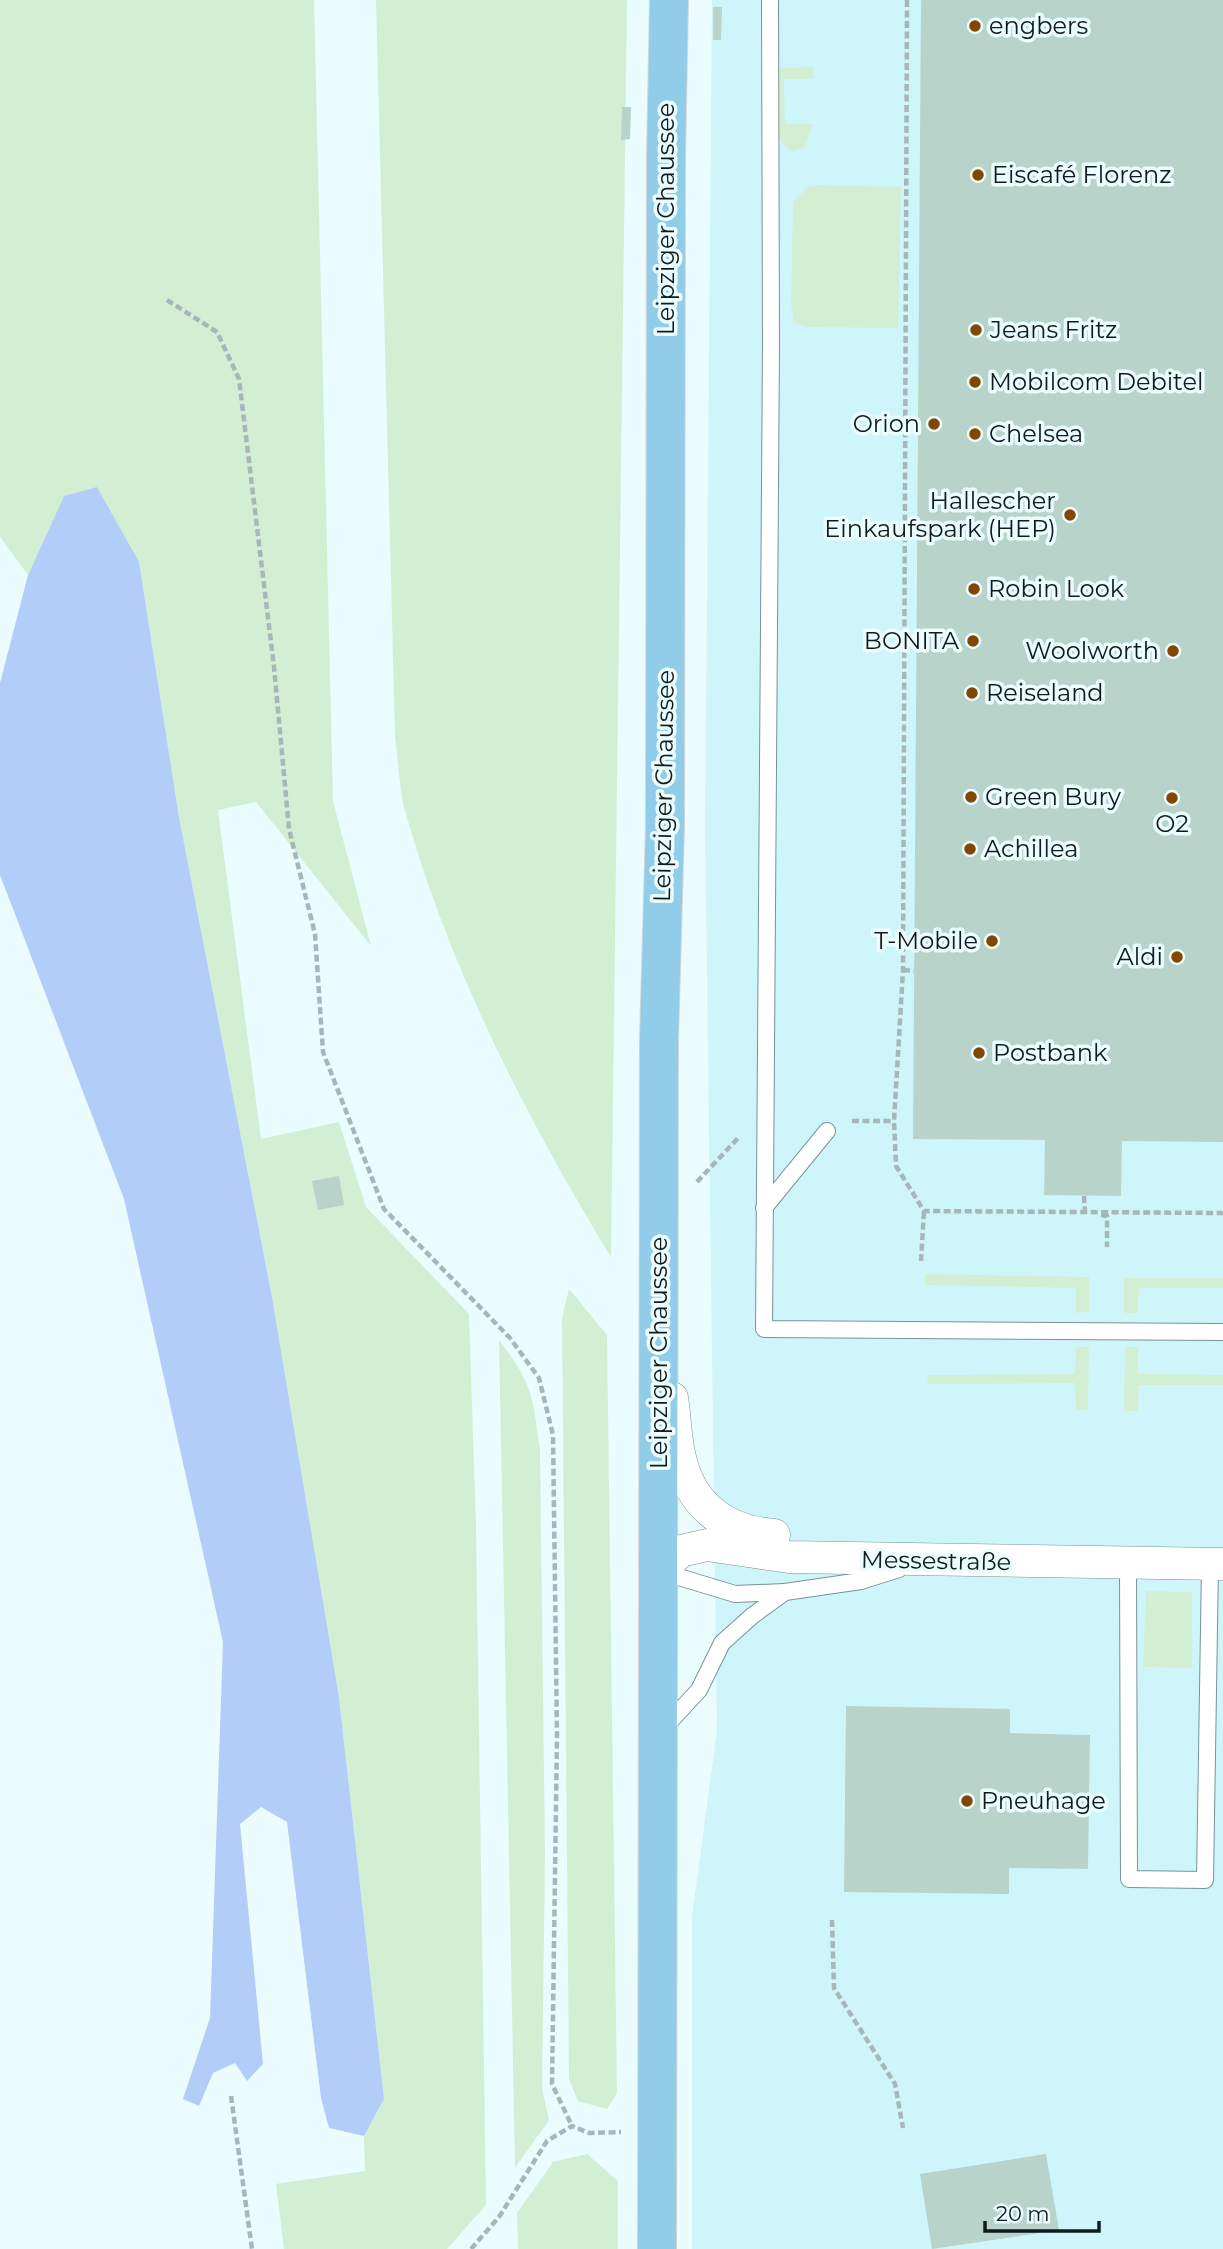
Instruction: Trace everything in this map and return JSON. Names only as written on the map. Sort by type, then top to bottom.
[{"type":"main road","name":"Leipziger Chaussee","points":[[657,2249],[659,1335],[669,0]]},
{"type":"street","points":[[659,1335],[675,1415],[679,1454],[690,1485],[708,1511],[728,1525],[752,1533],[859,1543],[923,1561]]},
{"type":"street","name":"Messestraße","points":[[659,1571],[681,1551],[708,1545],[789,1557],[1217,1564]]},
{"type":"lane","points":[[771,0],[764,1329],[1223,1332]]},
{"type":"lane","points":[[764,1208],[827,1131]]},
{"type":"lane","points":[[659,1571],[735,1594],[785,1592],[861,1581],[923,1561]]},
{"type":"lane","points":[[1128,1564],[1129,1879],[1205,1880],[1217,1564]]},
{"type":"lane","points":[[659,1733],[699,1690],[722,1643],[752,1616],[785,1592]]},
{"type":"path","points":[[907,0],[902,970],[894,1121],[896,1166],[924,1211],[921,1261]]},
{"type":"path","points":[[167,300],[217,332],[239,379],[274,667],[289,829],[315,934],[323,1052],[384,1209],[510,1338],[540,1378],[553,1436],[556,1736],[552,2084],[572,2126],[589,2133],[657,2130]]},
{"type":"path","points":[[902,970],[914,971]]},
{"type":"path","points":[[1084,1196],[1084,1212]]},
{"type":"path","points":[[924,1211],[1223,1213]]},
{"type":"path","points":[[1084,1212],[1107,1216],[1107,1247]]},
{"type":"path","points":[[832,1920],[834,1988],[895,2084],[903,2128]]},
{"type":"path","points":[[231,2096],[252,2249]]},
{"type":"path","points":[[471,2249],[499,2217],[547,2141],[572,2126]]},
{"type":"shaded area","points":[[712,0],[1223,0],[1223,2249],[692,2249],[692,1917],[717,1730],[705,829]]},
{"type":"green space","points":[[0,0],[314,0],[333,801],[371,946],[256,802],[218,810],[261,1139],[339,1122],[366,1207],[469,1314],[476,1526],[486,2205],[447,2249],[284,2249],[276,2184],[365,2171],[364,2136],[384,2099],[339,1697],[272,1297],[179,817],[139,562],[64,496],[28,575],[0,537]]},
{"type":"green space","points":[[376,0],[627,0],[611,1257],[521,1097],[468,986],[424,872],[402,795],[395,735]]},
{"type":"green space","points":[[813,67],[813,79],[784,79],[785,124],[813,124],[805,147],[792,151],[784,145],[776,126],[777,68]]},
{"type":"green space","points":[[808,187],[901,187],[898,328],[806,327],[794,322],[791,306],[793,202]]},
{"type":"green space","points":[[925,1274],[1089,1277],[1089,1312],[1076,1313],[1076,1288],[925,1285]]},
{"type":"green space","points":[[1124,1278],[1223,1278],[1223,1288],[1139,1288],[1137,1313],[1124,1313]]},
{"type":"green space","points":[[569,1289],[607,1335],[617,2093],[607,2109],[578,2101],[569,2079],[562,1318]]},
{"type":"green space","points":[[499,1340],[519,1368],[530,1392],[540,1451],[545,1854],[542,2088],[549,2120],[515,2168]]},
{"type":"green space","points":[[1076,1347],[1089,1347],[1088,1410],[1076,1410],[1075,1383],[927,1384],[928,1375],[1075,1374]]},
{"type":"green space","points":[[1125,1347],[1138,1347],[1138,1374],[1223,1375],[1223,1385],[1139,1385],[1138,1411],[1124,1411]]},
{"type":"green space","points":[[1146,1591],[1192,1592],[1192,1668],[1143,1667]]},
{"type":"green space","points":[[587,2154],[618,2181],[618,2249],[518,2249],[517,2213],[553,2162]]},
{"type":"water","points":[[97,487],[139,562],[179,817],[272,1297],[339,1697],[384,2099],[364,2136],[329,2128],[321,2098],[287,1822],[261,1807],[240,1824],[263,2064],[247,2081],[235,2063],[213,2073],[199,2106],[183,2099],[210,2018],[223,1642],[124,1199],[0,875],[0,683],[28,575],[64,496]]},
{"type":"building","name":"Hallescher Einkaufspark (HEP)","points":[[921,0],[1223,0],[1223,1142],[1122,1141],[1121,1196],[1044,1195],[1045,1140],[913,1139]]},
{"type":"building","points":[[713,7],[722,7],[721,40],[713,40]]},
{"type":"building","points":[[622,107],[631,107],[630,139],[621,140]]},
{"type":"building","points":[[339,1176],[344,1205],[318,1210],[312,1181]]},
{"type":"building","name":"Pneuhage","points":[[846,1706],[1010,1709],[1010,1733],[1090,1735],[1088,1869],[1009,1868],[1009,1894],[844,1892]]},
{"type":"building","points":[[1046,2154],[1059,2230],[932,2249],[920,2174]]},
{"type":"place","name":"engbers","points":[[975,26]]},
{"type":"place","name":"Eiscafé Florenz","points":[[978,175]]},
{"type":"place","name":"Jeans Fritz","points":[[976,330]]},
{"type":"place","name":"Mobilcom Debitel","points":[[975,382]]},
{"type":"place","name":"Orion","points":[[934,424]]},
{"type":"place","name":"Chelsea","points":[[975,434]]},
{"type":"place","name":"Hallescher Einkaufspark (HEP)","points":[[1070,515]]},
{"type":"place","name":"Robin Look","points":[[974,589]]},
{"type":"place","name":"BONITA","points":[[973,641]]},
{"type":"place","name":"Woolworth","points":[[1173,651]]},
{"type":"place","name":"Reiseland","points":[[972,693]]},
{"type":"place","name":"Green Bury","points":[[971,797]]},
{"type":"place","name":"O2","points":[[1172,798]]},
{"type":"place","name":"Achillea","points":[[970,849]]},
{"type":"place","name":"T-Mobile","points":[[992,941]]},
{"type":"place","name":"Aldi","points":[[1177,957]]},
{"type":"place","name":"Postbank","points":[[979,1053]]},
{"type":"place","name":"Pneuhage","points":[[967,1801]]}]
